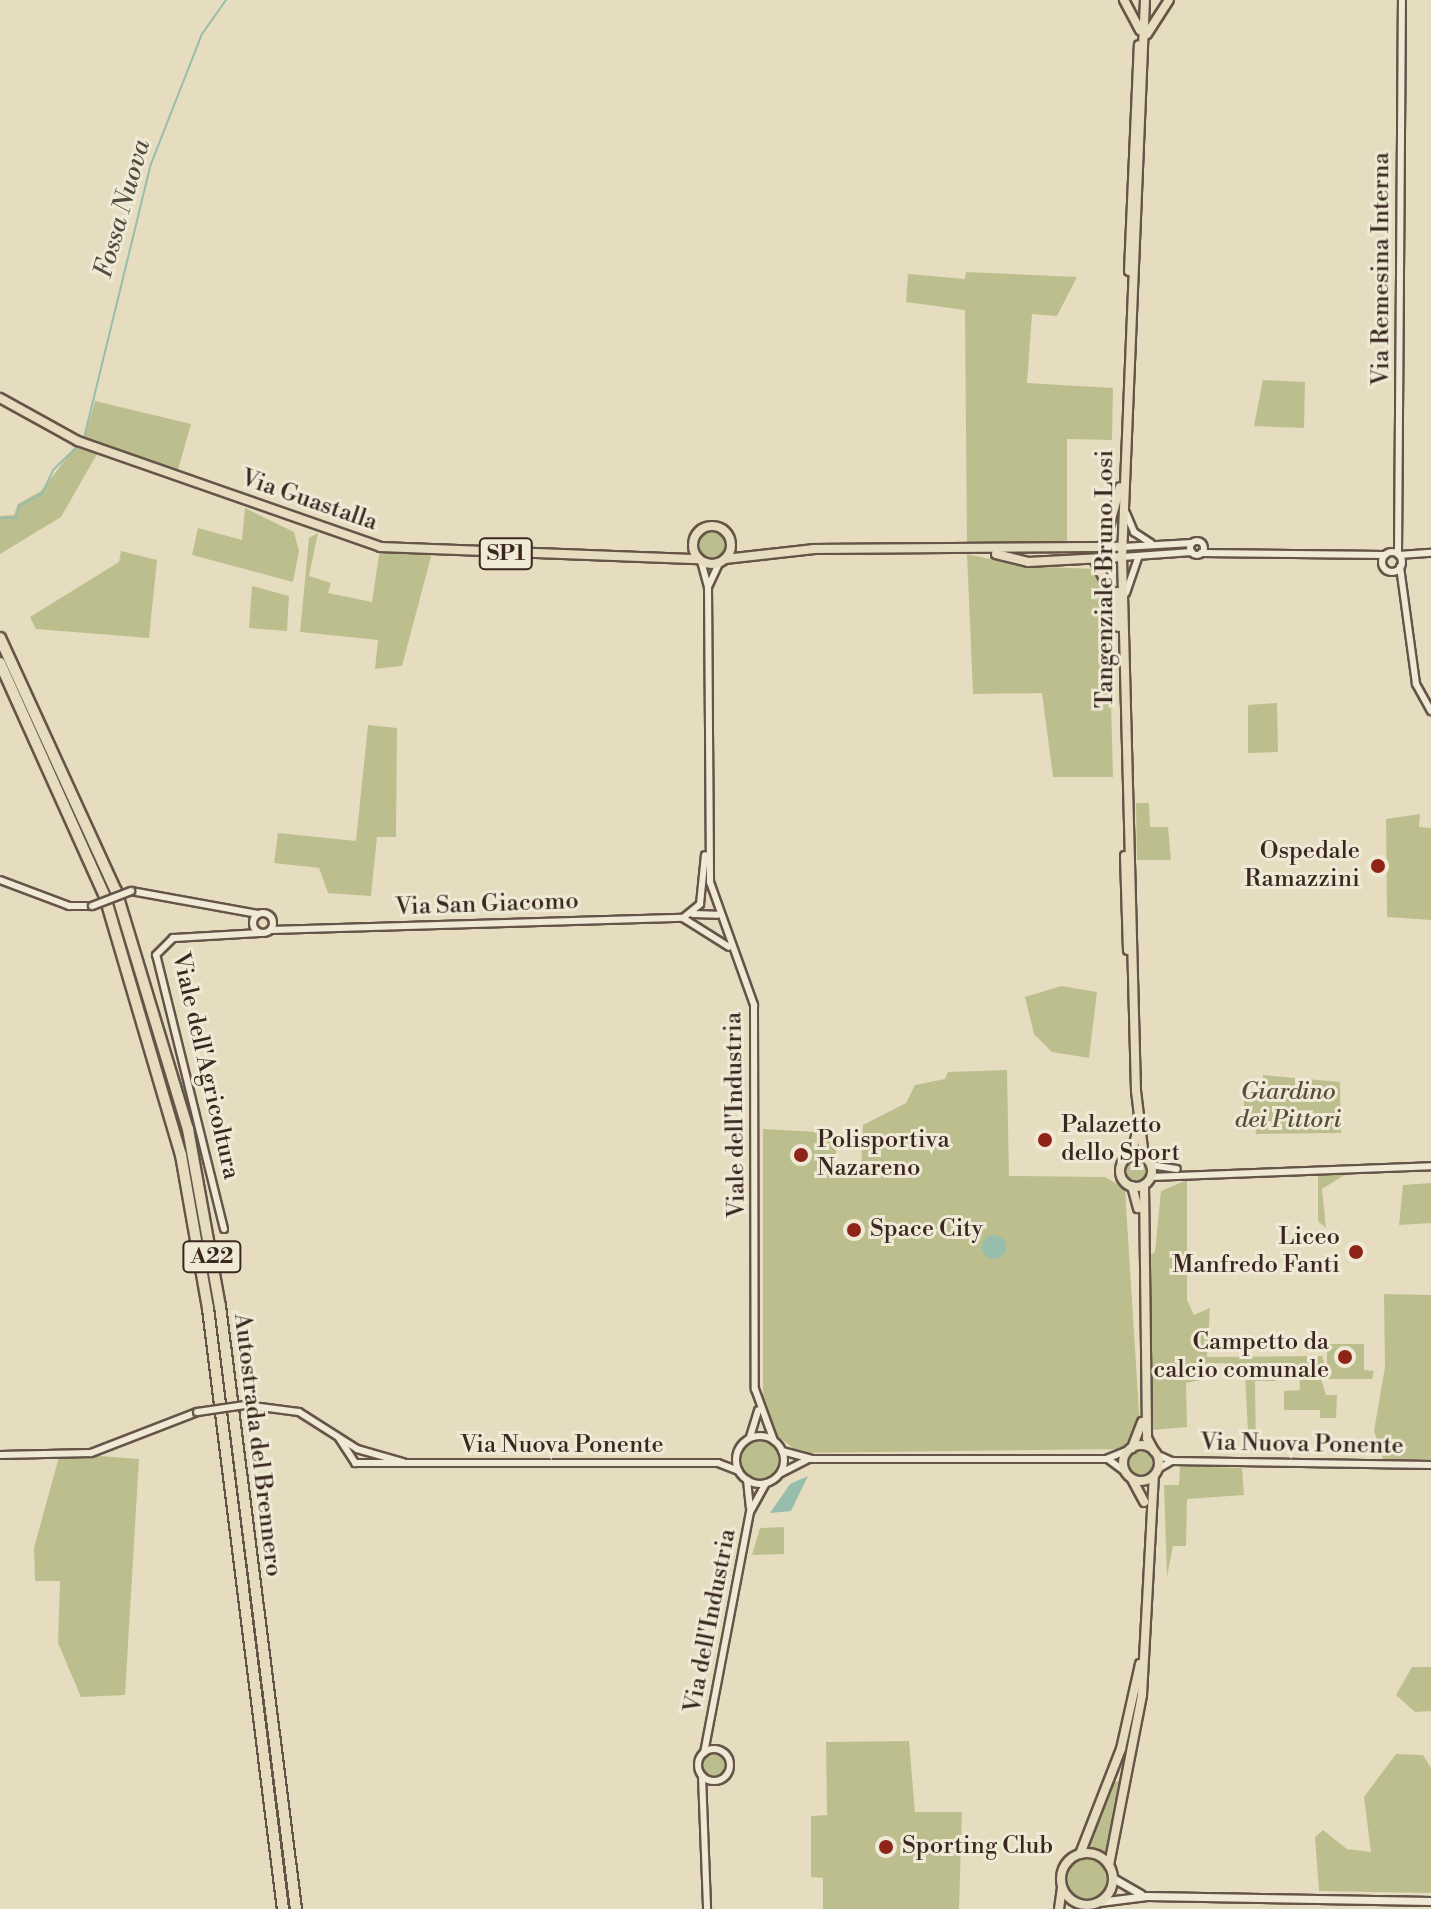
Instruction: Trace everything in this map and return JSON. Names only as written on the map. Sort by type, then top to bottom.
[{"type":"highway","name":"Autostrada del Brennero","points":[[0,638],[116,891],[188,1129],[222,1321],[296,1909]]},
{"type":"highway","name":"Autostrada del Brennero","points":[[0,663],[105,897],[181,1155],[208,1308],[283,1909]]},
{"type":"main road","points":[[1124,0],[1140,30]]},
{"type":"main road","name":"Tangenziale Bruno Losi","points":[[1120,548],[1120,487],[1143,0]]},
{"type":"main road","name":"Tangenziale Bruno Losi","points":[[1131,1156],[1119,558],[1124,508],[1145,42],[1143,0]]},
{"type":"main road","points":[[1145,42],[1169,0]]},
{"type":"main road","name":"Via Guastalla","points":[[0,398],[78,441],[380,547],[722,561]]},
{"type":"main road","points":[[1098,550],[1111,539],[1120,487]]},
{"type":"main road","points":[[673,559],[715,526],[731,542],[752,551]]},
{"type":"main road","points":[[693,542],[700,560]]},
{"type":"main road","points":[[722,561],[731,542]]},
{"type":"main road","points":[[722,561],[752,551],[1070,551],[1120,548]]},
{"type":"main road","points":[[970,550],[1028,562],[1119,558]]},
{"type":"main road","points":[[1028,550],[1028,562]]},
{"type":"main road","points":[[1070,551],[1070,562]]},
{"type":"main road","points":[[1095,561],[1120,604]]},
{"type":"main road","name":"Tangenziale Bruno Losi","points":[[1120,604],[1136,1091],[1144,1157]]},
{"type":"main road","points":[[1059,1909],[1065,1866],[1080,1854],[1121,1749],[1139,1670],[1144,1499],[1125,1472],[1142,1415],[1132,1186],[1121,1173],[1131,1156],[1144,1157],[1151,1165],[1147,1181],[1147,1438],[1155,1453],[1156,1472],[1142,1695],[1109,1865],[1113,1878],[1147,1896]]},
{"type":"main road","points":[[1132,1186],[1147,1181]]},
{"type":"main road","points":[[1130,1449],[1155,1453]]},
{"type":"main road","points":[[1132,1479],[1156,1472]]},
{"type":"main road","points":[[1080,1854],[1109,1865]]},
{"type":"main road","points":[[1089,1909],[1099,1902],[1113,1878]]},
{"type":"main road","points":[[1062,1887],[1074,1902],[1147,1896],[1429,1902]]},
{"type":"street","name":"Via Remesina Interna","points":[[1392,560],[1398,538],[1402,0]]},
{"type":"street","points":[[1124,508],[1134,532],[1155,543]]},
{"type":"street","points":[[1398,538],[1418,553]]},
{"type":"street","points":[[1120,548],[1155,543],[1192,543],[1202,549]]},
{"type":"street","points":[[1192,543],[1192,552]]},
{"type":"street","points":[[1119,558],[1202,549],[1352,554],[1392,560],[1431,554]]},
{"type":"street","points":[[1392,560],[1418,553],[1431,554]]},
{"type":"street","points":[[1120,604],[1131,565],[1146,554]]},
{"type":"street","name":"Viale dell'Industria","points":[[700,560],[708,587],[708,840],[717,915],[733,950],[755,1020],[758,1410],[748,1440]]},
{"type":"street","points":[[1392,560],[1406,595],[1416,684],[1431,711]]},
{"type":"street","name":"Viale dell'Industria","points":[[708,587],[722,561]]},
{"type":"street","points":[[686,916],[702,900],[708,840]]},
{"type":"street","points":[[0,880],[69,906],[92,906],[131,891],[247,911],[261,933]]},
{"type":"street","points":[[699,922],[717,915]]},
{"type":"street","name":"Via San Giacomo","points":[[261,933],[293,927],[717,915]]},
{"type":"street","name":"Via San Giacomo","points":[[686,916],[699,922],[733,950]]},
{"type":"street","points":[[271,930],[273,919]]},
{"type":"street","name":"Via San Giacomo","points":[[255,920],[273,919],[293,927]]},
{"type":"street","points":[[239,937],[255,920]]},
{"type":"street","name":"Viale dell'Agricoltura","points":[[224,1229],[156,955],[173,938],[239,937],[261,933]]},
{"type":"street","points":[[1151,1165],[1192,1170],[1431,1166]]},
{"type":"street","points":[[1147,1181],[1192,1170]]},
{"type":"street","name":"Via Nuova Ponente","points":[[0,1455],[91,1453],[197,1412],[274,1405],[339,1438],[405,1463]]},
{"type":"street","name":"Viale dell'Industria","points":[[758,1410],[774,1441]]},
{"type":"street","name":"Via Nuova Ponente","points":[[339,1438],[355,1463],[718,1463],[739,1471]]},
{"type":"street","points":[[811,1459],[766,1483],[747,1480],[739,1471],[737,1453],[748,1440],[774,1441],[782,1451],[811,1459],[1108,1459],[1130,1449]]},
{"type":"street","points":[[779,1475],[782,1451]]},
{"type":"street","name":"Via Nuova Ponente","points":[[718,1463],[737,1453]]},
{"type":"street","name":"Via Nuova Ponente","points":[[1155,1453],[1172,1461],[1431,1465]]},
{"type":"street","points":[[1108,1459],[1125,1472]]},
{"type":"street","name":"Via Nuova Ponente","points":[[1156,1472],[1172,1461]]},
{"type":"street","name":"Via dell'Industria","points":[[702,1776],[750,1512],[747,1480]]},
{"type":"street","name":"Via dell'Industria","points":[[750,1512],[766,1483]]},
{"type":"street","name":"Via dell'Industria","points":[[708,1737],[716,1750]]},
{"type":"street","points":[[704,1753],[716,1750],[729,1765],[708,1793]]},
{"type":"street","points":[[702,1776],[717,1780]]},
{"type":"street","points":[[702,1776],[708,1793],[707,1909]]},
{"type":"green space","points":[[966,272],[1077,277],[1057,316],[1032,314],[1027,383],[1113,388],[1112,440],[1067,439],[1067,547],[967,546],[965,310],[906,302],[908,274],[965,279]]},
{"type":"green space","points":[[1263,380],[1305,382],[1304,428],[1254,426]]},
{"type":"green space","points":[[95,401],[191,424],[175,480],[97,454],[61,517],[0,554],[0,516],[14,515],[18,504],[41,491],[86,433]]},
{"type":"green space","points":[[245,508],[294,532],[299,551],[293,582],[192,555],[198,528],[242,540]]},
{"type":"green space","points":[[712,530],[723,534],[727,545],[723,556],[712,560],[701,556],[697,545],[701,534]]},
{"type":"green space","points":[[318,533],[309,576],[331,583],[328,593],[372,602],[380,549],[432,553],[402,666],[375,669],[378,640],[300,632],[309,538]]},
{"type":"green space","points":[[121,551],[157,560],[149,638],[36,629],[30,617],[119,562]]},
{"type":"green space","points":[[967,554],[1021,566],[1096,569],[1108,584],[1113,777],[1053,777],[1042,693],[973,694]]},
{"type":"green space","points":[[252,586],[289,596],[287,631],[249,628]]},
{"type":"green space","points":[[1277,703],[1278,752],[1248,753],[1248,705]]},
{"type":"green space","points":[[368,725],[397,728],[396,837],[377,837],[371,896],[328,893],[319,868],[274,863],[278,833],[356,841]]},
{"type":"green space","points":[[1136,803],[1149,803],[1150,827],[1168,827],[1171,860],[1137,860]]},
{"type":"green space","points":[[1420,814],[1419,827],[1431,828],[1431,920],[1387,917],[1386,819]]},
{"type":"green space","points":[[1061,986],[1097,992],[1089,1058],[1052,1052],[1034,1034],[1025,997]]},
{"type":"green space","points":[[1007,1070],[1009,1176],[1105,1177],[1125,1189],[1140,1428],[1120,1449],[799,1453],[774,1433],[763,1411],[763,1129],[837,1133],[835,1173],[861,1172],[863,1125],[906,1103],[915,1085],[945,1079],[948,1072]]},
{"type":"green space","name":"Giardino dei Pittori","points":[[1263,1075],[1340,1082],[1341,1133],[1256,1134],[1255,1126],[1244,1126],[1244,1096],[1263,1096]]},
{"type":"green space","points":[[1136,1158],[1145,1162],[1149,1171],[1145,1180],[1136,1184],[1127,1180],[1123,1171],[1127,1162]]},
{"type":"green space","points":[[1346,1174],[1322,1189],[1326,1228],[1318,1221],[1318,1175]]},
{"type":"green space","points":[[1187,1180],[1187,1300],[1194,1315],[1210,1308],[1207,1357],[1322,1356],[1327,1371],[1327,1344],[1364,1344],[1364,1370],[1374,1371],[1372,1379],[1321,1379],[1326,1395],[1337,1395],[1336,1418],[1320,1418],[1320,1410],[1284,1410],[1284,1391],[1300,1390],[1299,1369],[1276,1369],[1276,1381],[1255,1381],[1256,1451],[1249,1451],[1245,1374],[1225,1374],[1225,1363],[1202,1364],[1201,1380],[1186,1383],[1187,1427],[1152,1430],[1147,1257],[1155,1252],[1161,1191]]},
{"type":"green space","points":[[1431,1183],[1431,1223],[1399,1225],[1403,1185]]},
{"type":"green space","points":[[1384,1294],[1431,1295],[1431,1460],[1383,1459],[1374,1431],[1385,1367]]},
{"type":"green space","points":[[760,1440],[774,1446],[780,1460],[774,1474],[760,1480],[746,1474],[740,1460],[746,1446]]},
{"type":"green space","points":[[1141,1449],[1151,1454],[1156,1464],[1151,1474],[1141,1479],[1131,1474],[1126,1464],[1131,1454]]},
{"type":"green space","points":[[60,1453],[139,1459],[125,1695],[81,1697],[58,1643],[60,1581],[35,1581],[34,1548]]},
{"type":"green space","points":[[1180,1466],[1242,1468],[1244,1495],[1187,1499],[1186,1546],[1173,1546],[1167,1577],[1164,1485],[1179,1485]]},
{"type":"green space","points":[[784,1527],[784,1554],[752,1555],[760,1528]]},
{"type":"green space","points":[[1412,1667],[1431,1667],[1431,1711],[1415,1712],[1396,1695]]},
{"type":"green space","name":"Sporting Club","points":[[909,1741],[915,1812],[962,1812],[959,1909],[823,1909],[823,1878],[811,1877],[811,1816],[827,1815],[826,1742]]},
{"type":"green space","points":[[713,1752],[722,1756],[726,1765],[722,1774],[713,1778],[704,1774],[700,1765],[704,1756]]},
{"type":"green space","points":[[1396,1754],[1423,1755],[1431,1768],[1431,1893],[1319,1891],[1315,1837],[1323,1830],[1347,1849],[1371,1852],[1364,1797]]},
{"type":"green space","points":[[1122,1780],[1106,1857],[1086,1850],[1112,1783]]},
{"type":"green space","points":[[1087,1857],[1103,1863],[1109,1879],[1103,1895],[1087,1901],[1071,1895],[1065,1879],[1071,1863]]},
{"type":"shaded area","points":[[994,1235],[1005,1242],[1006,1247],[999,1258],[994,1259],[983,1252],[982,1247],[989,1236]]},
{"type":"shaded area","points":[[808,1476],[791,1511],[770,1513],[790,1484]]},
{"type":"waterway","name":"Fossa Nuova","points":[[84,438],[151,164],[202,34],[226,0]]},
{"type":"waterway","name":"Fossa Nuova","points":[[0,518],[16,518],[19,506],[42,494],[53,470],[77,447]]},
{"type":"place","name":"Ospedale Ramazzini","points":[[1378,866]]},
{"type":"place","name":"Palazetto dello Sport","points":[[1045,1140]]},
{"type":"place","name":"Polisportiva Nazareno","points":[[801,1155]]},
{"type":"place","name":"Space City","points":[[854,1230]]},
{"type":"place","name":"Liceo Manfredo Fanti","points":[[1356,1252]]},
{"type":"place","name":"Campetto da calcio comunale","points":[[1345,1357]]},
{"type":"place","name":"Sporting Club","points":[[886,1847]]}]
